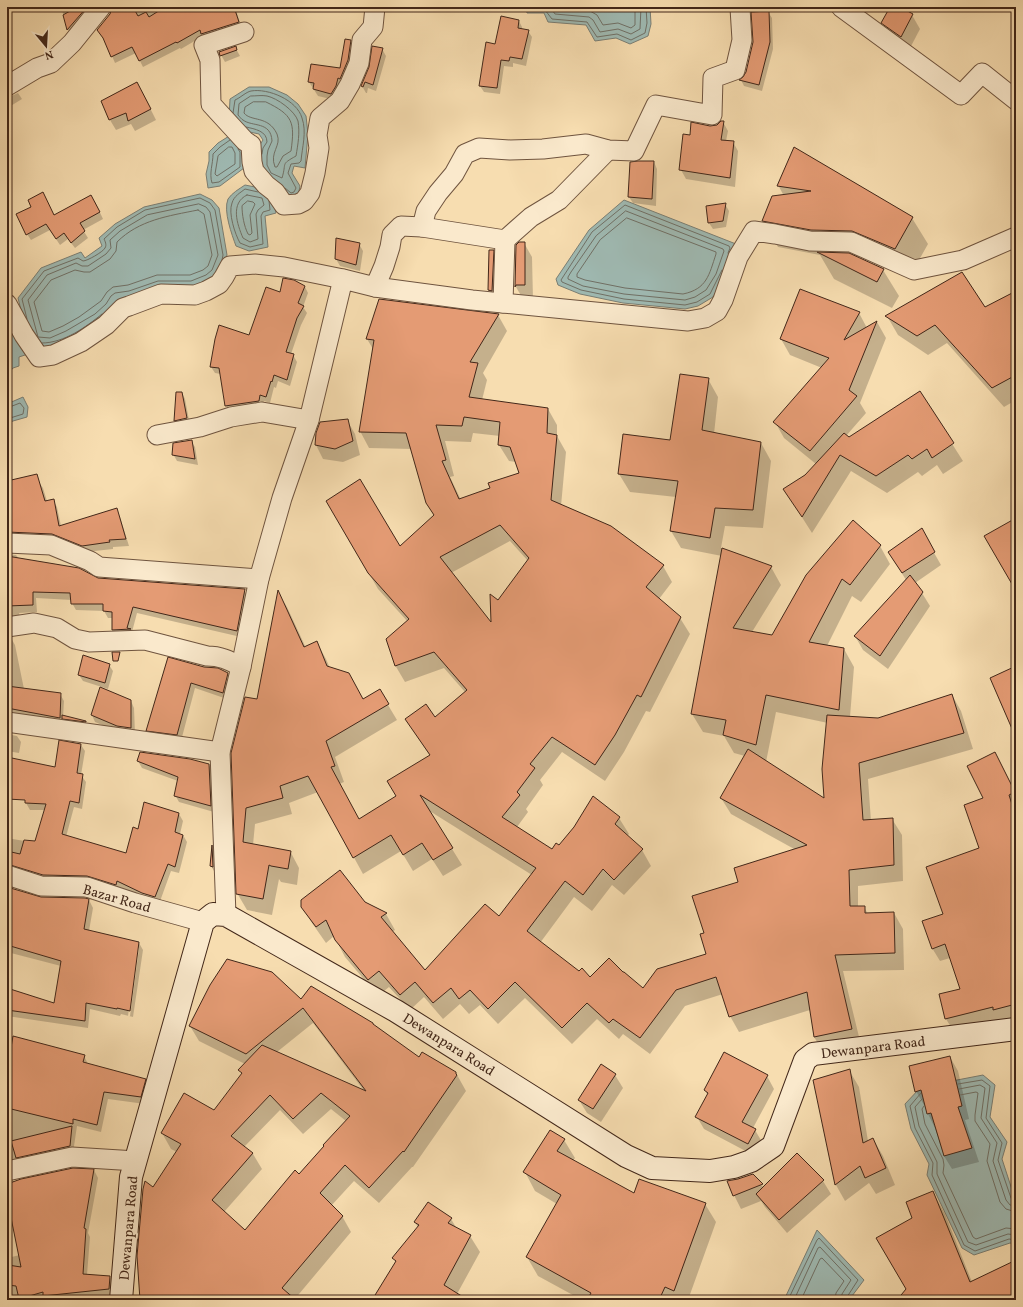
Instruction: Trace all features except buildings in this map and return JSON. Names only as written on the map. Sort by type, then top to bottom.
[{"type":"street","points":[[7,86],[37,68],[51,63],[72,43],[101,7]]},
{"type":"street","points":[[244,32],[204,45],[210,60],[211,104],[245,141],[251,145],[254,171],[266,186],[275,192],[284,205],[298,204],[304,201],[310,193],[319,148],[317,135],[320,118],[340,101],[350,84],[359,63],[362,40],[373,27],[375,7]]},
{"type":"street","points":[[422,227],[426,211],[438,192],[454,174],[465,154],[479,148],[510,150],[537,149],[586,144],[608,150],[634,151],[656,105],[712,115],[713,78],[735,70],[742,40],[741,7]]},
{"type":"street","points":[[842,7],[962,95],[982,73],[1016,100]]},
{"type":"street","points":[[503,303],[505,240],[531,217],[559,200],[608,150]]},
{"type":"street","points":[[375,287],[384,266],[392,235],[402,226],[422,227],[505,240]]},
{"type":"street","points":[[7,304],[24,335],[39,357],[53,355],[81,342],[106,325],[123,308],[161,294],[195,295],[219,284],[230,266],[254,264],[284,267],[375,287],[503,303],[688,321],[705,318],[717,311],[723,300],[738,257],[754,231],[810,241],[851,242],[914,270],[963,260],[1016,237]]},
{"type":"street","points":[[203,922],[213,914],[226,915],[220,752],[241,667],[258,579],[282,498],[309,420],[343,279]]},
{"type":"street","points":[[157,435],[200,427],[231,417],[262,412],[309,420]]},
{"type":"street","points":[[7,543],[51,545],[90,561],[99,567],[258,579]]},
{"type":"street","points":[[7,627],[34,623],[57,628],[75,639],[89,642],[145,640],[207,656],[227,659],[241,667]]},
{"type":"street","points":[[7,722],[220,752]]},
{"type":"street","name":"Bazar Road","points":[[7,875],[41,886],[87,886],[135,903],[203,922]]},
{"type":"street","name":"Dewanpara Road","points":[[226,915],[396,1011],[626,1156],[652,1168],[710,1171],[734,1167],[751,1161],[773,1146],[805,1060],[813,1054],[1016,1029]]},
{"type":"street","name":"Dewanpara Road","points":[[121,1300],[131,1177],[203,922]]},
{"type":"street","points":[[7,1171],[72,1157],[136,1161]]},
{"type":"water","points":[[526,7],[650,7],[651,24],[648,36],[630,44],[616,38],[595,41],[586,25],[548,22],[544,13],[527,13]]},
{"type":"water","points":[[249,87],[269,87],[287,95],[298,104],[306,116],[308,134],[305,168],[294,166],[292,173],[300,186],[298,196],[289,198],[263,180],[259,146],[263,140],[259,134],[245,131],[229,118],[230,99]]},
{"type":"water","points":[[234,133],[244,151],[244,168],[220,186],[208,188],[206,174],[209,161],[209,152],[218,143]]},
{"type":"water","points":[[245,185],[265,189],[271,193],[276,213],[265,216],[268,247],[249,251],[236,246],[232,236],[227,210],[228,199]]},
{"type":"water","points":[[200,194],[212,200],[219,208],[227,255],[219,276],[87,330],[52,347],[37,347],[26,330],[18,298],[41,268],[81,252],[85,258],[102,246],[99,238],[115,224],[144,207]]},
{"type":"water","points":[[624,200],[736,244],[724,277],[713,297],[698,306],[685,309],[623,303],[580,294],[558,285],[556,279],[589,230]]},
{"type":"water","points":[[7,323],[28,354],[19,357],[19,366],[13,368],[7,375]]},
{"type":"water","points":[[23,397],[28,407],[27,417],[7,424],[7,404]]},
{"type":"water","points":[[983,1075],[995,1085],[990,1117],[1007,1142],[1002,1159],[1016,1202],[1016,1244],[1010,1243],[974,1255],[962,1248],[927,1175],[929,1164],[911,1129],[905,1104],[921,1087]]},
{"type":"water","points":[[817,1230],[864,1280],[849,1300],[784,1300]]}]
